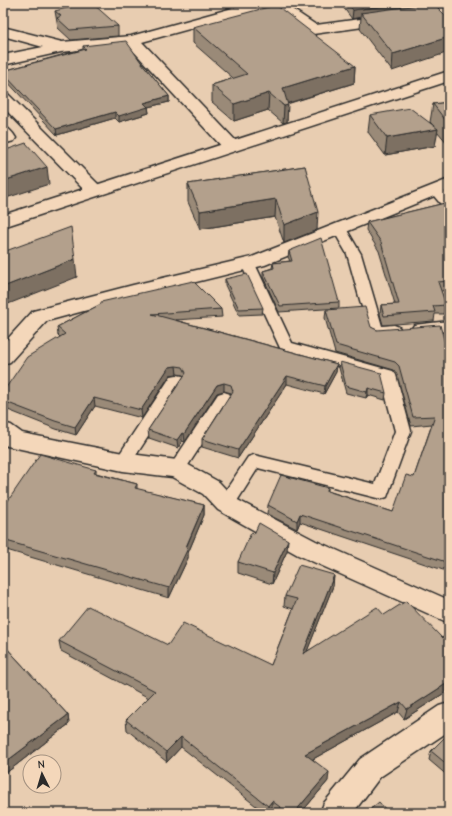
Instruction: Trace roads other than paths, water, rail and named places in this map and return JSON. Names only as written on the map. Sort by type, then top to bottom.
[{"type":"street","points":[[3,60],[61,47],[132,40],[267,3]]},
{"type":"street","points":[[272,3],[313,30],[449,11]]},
{"type":"street","points":[[3,31],[61,47]]},
{"type":"street","points":[[132,40],[231,146]]},
{"type":"street","points":[[3,221],[94,190],[449,76]]},
{"type":"street","points":[[3,98],[94,190]]},
{"type":"street","points":[[3,357],[40,316],[133,291],[258,262],[442,187]]},
{"type":"street","points":[[3,431],[14,440],[123,462],[177,470],[211,488],[226,504],[307,548],[449,612]]},
{"type":"street","points":[[335,813],[370,768],[449,715]]},
{"type":"lane","points":[[3,130],[10,138],[3,140]]},
{"type":"lane","points":[[442,187],[449,205]]},
{"type":"lane","points":[[340,228],[354,254],[376,332],[449,326]]},
{"type":"lane","points":[[226,504],[254,461],[381,492],[403,431],[388,375],[286,346],[248,264]]},
{"type":"lane","points":[[123,462],[177,380]]},
{"type":"lane","points":[[177,470],[224,398]]}]
